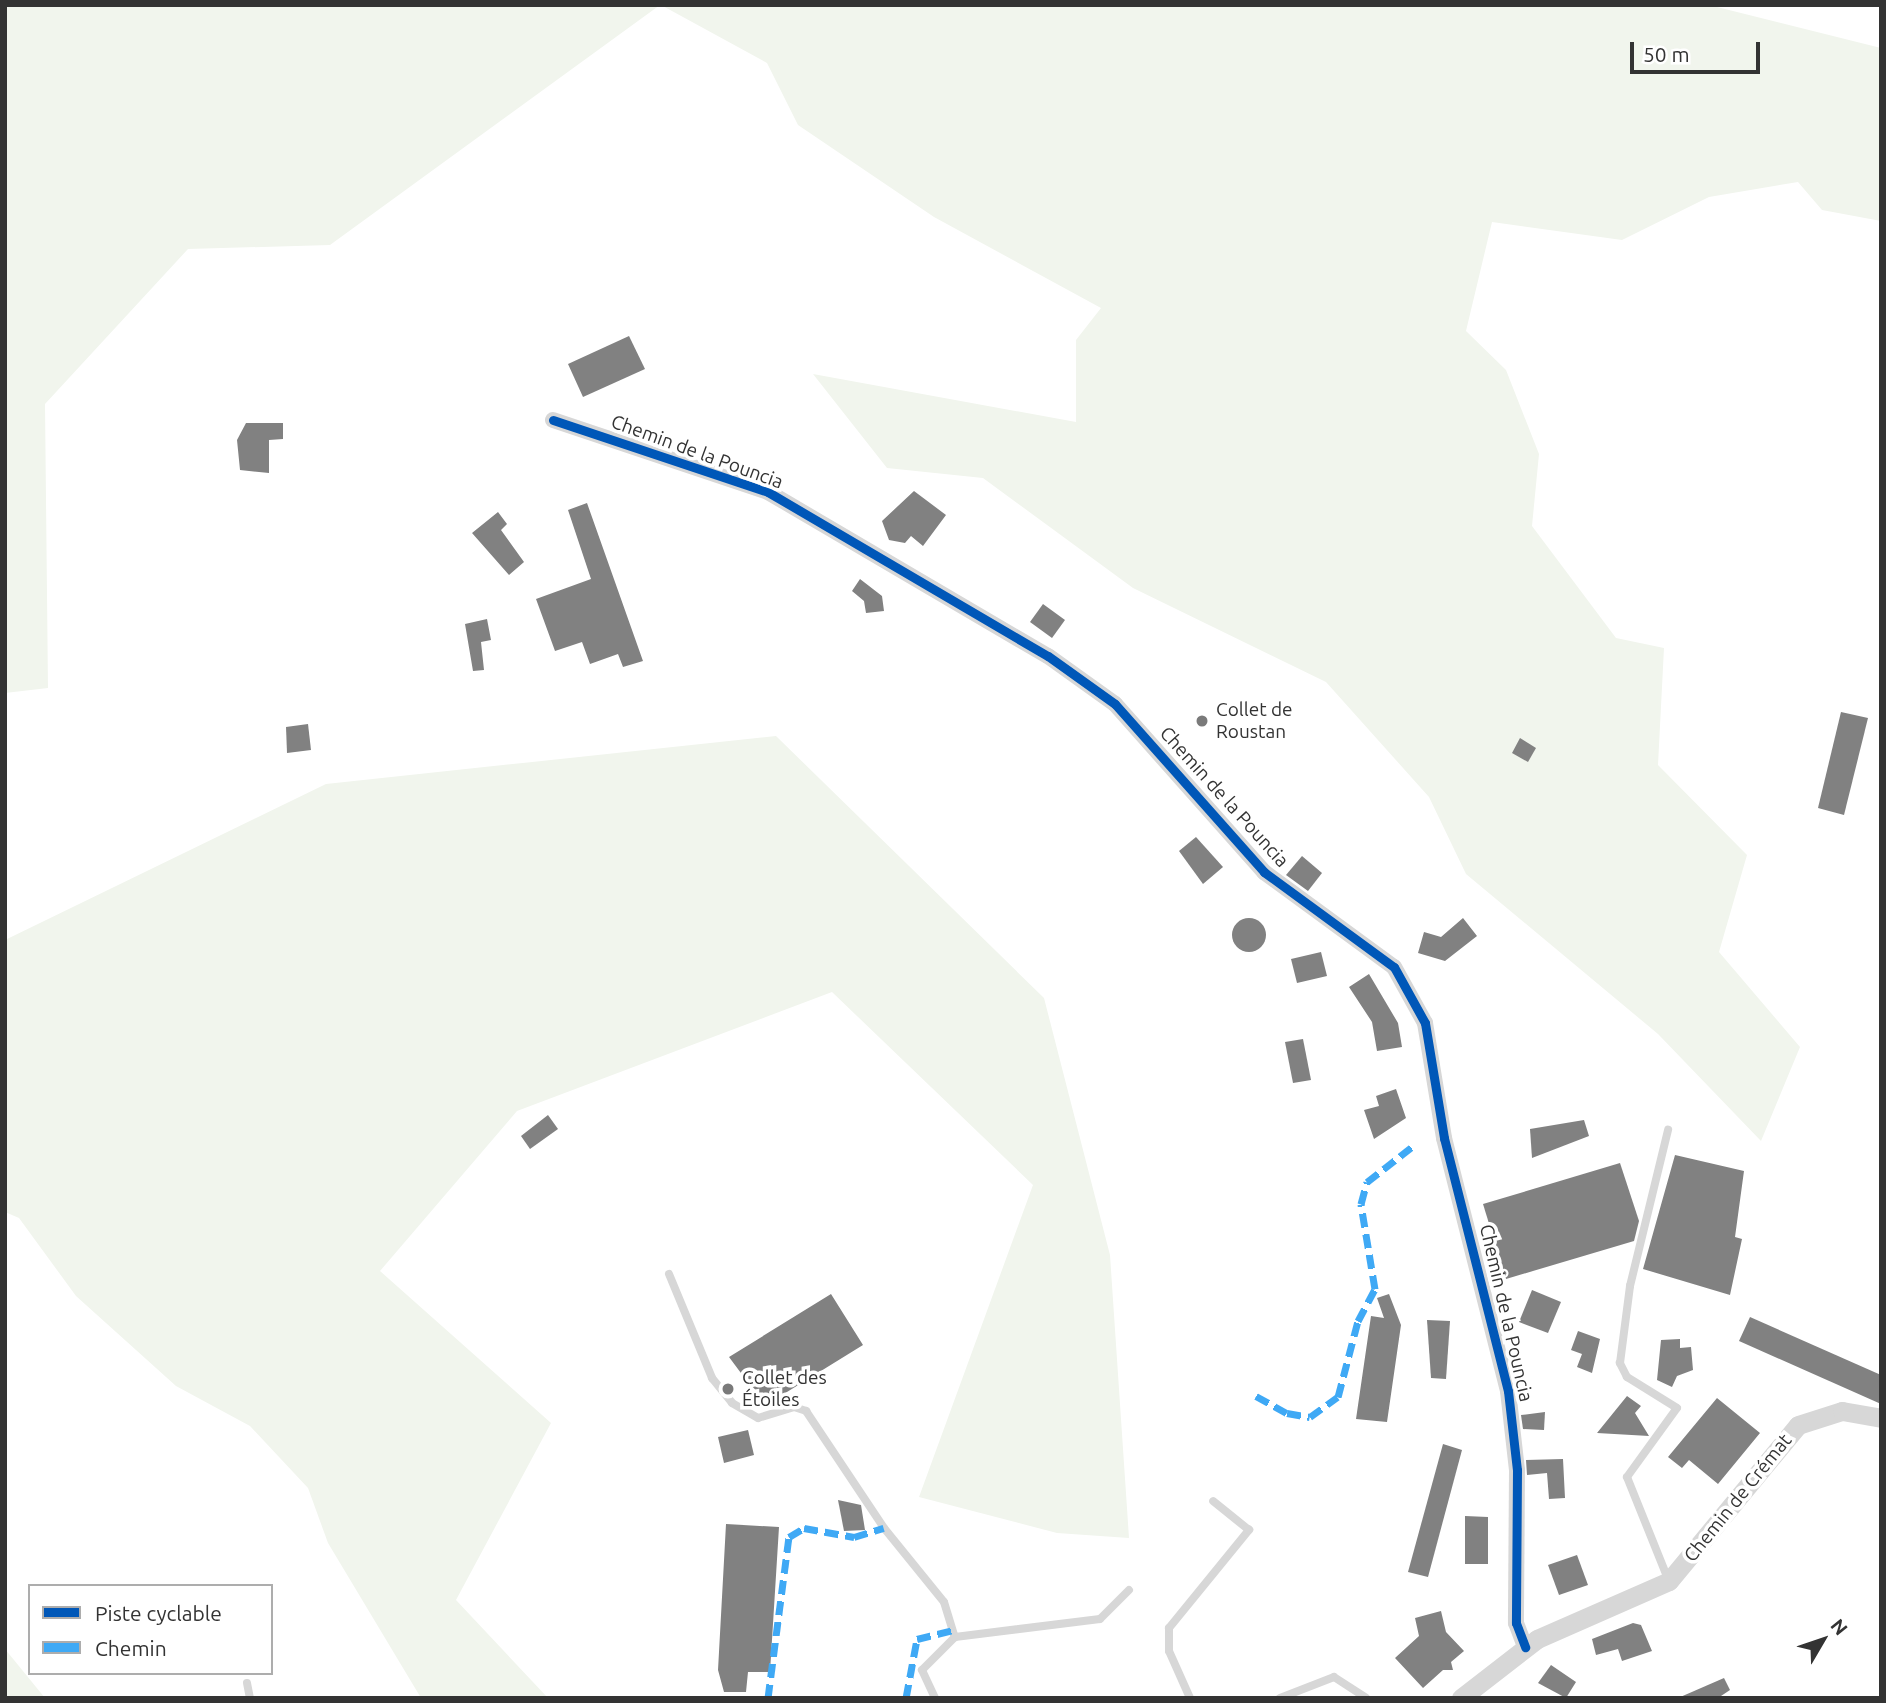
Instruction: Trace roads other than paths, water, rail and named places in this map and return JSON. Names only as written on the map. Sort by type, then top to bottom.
[{"type":"street","name":"Chemin de la Pouncia","points":[[553,420],[768,492],[1048,656],[1115,704],[1264,872],[1394,967],[1424,1023],[1444,1138],[1508,1391],[1517,1470],[1516,1623],[1525,1647]]},
{"type":"street","name":"Chemin de Crémat","points":[[1461,1698],[1525,1647],[1669,1581],[1798,1425],[1842,1411],[1881,1418]]},
{"type":"lane","points":[[1668,1130],[1630,1286],[1620,1363],[1627,1377],[1677,1408],[1627,1477],[1669,1581]]},
{"type":"lane","points":[[669,1273],[712,1378],[732,1403],[758,1418],[794,1407],[806,1411],[884,1528],[944,1602],[955,1637]]},
{"type":"lane","points":[[1190,1698],[1168,1651],[1169,1629],[1250,1530],[1213,1501]]},
{"type":"lane","points":[[935,1698],[922,1670],[955,1637],[1100,1619],[1129,1590]]},
{"type":"lane","points":[[1280,1698],[1334,1677],[1366,1698]]},
{"type":"lane","points":[[247,1683],[250,1698]]},
{"type":"place","name":"Collet de Roustan","points":[[1202,721]]},
{"type":"place","name":"Collet des Étoiles","points":[[728,1389]]}]
